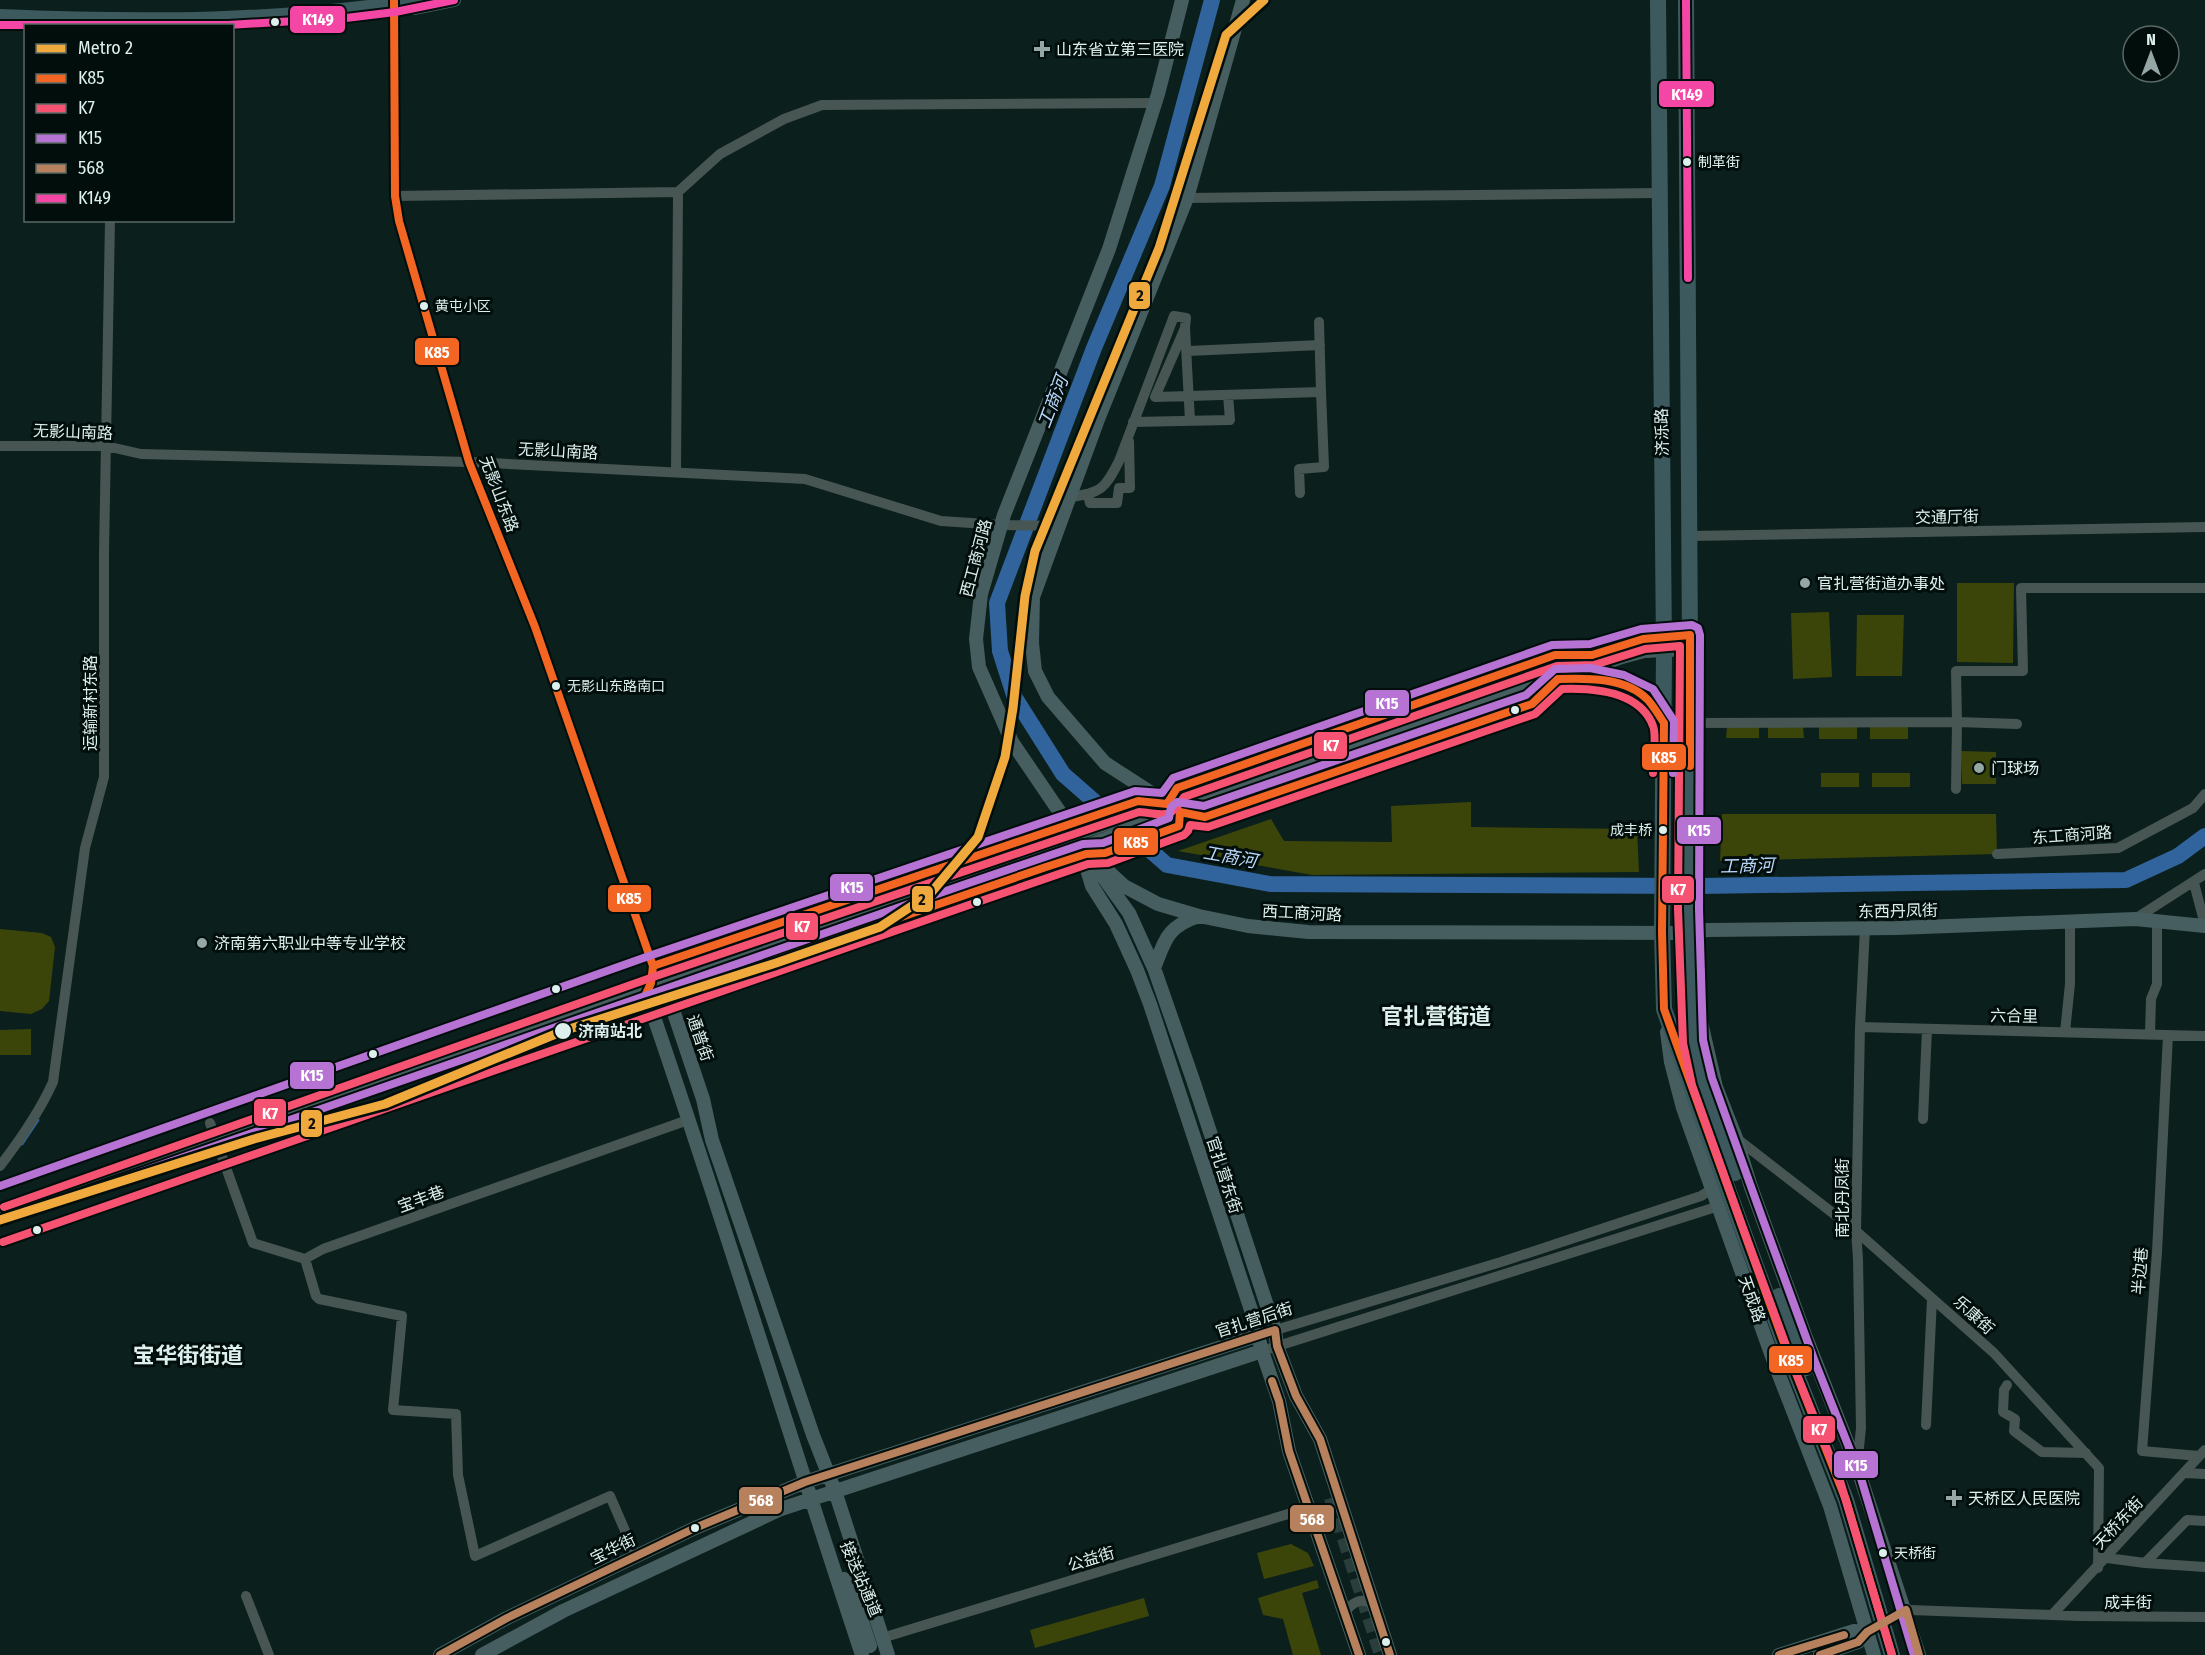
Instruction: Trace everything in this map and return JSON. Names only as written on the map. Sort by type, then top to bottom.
[{"type":"highway","name":"济泺路","points":[[1658,0],[1664,642],[1662,932]]},
{"type":"highway","name":"济泺路","points":[[1686,0],[1690,642],[1688,933]]},
{"type":"highway","points":[[0,17],[216,21],[293,16],[421,1]]},
{"type":"highway","name":"天成路","points":[[1662,932],[1664,1009],[1784,1342],[1846,1500],[1892,1655]]},
{"type":"highway","name":"天成路","points":[[1688,933],[1693,1041],[1702,1081],[1801,1355],[1850,1478],[1903,1655]]},
{"type":"main road","points":[[234,25],[346,18],[394,6],[454,0]]},
{"type":"main road","name":"西工商河路","points":[[1182,0],[1156,103],[1108,249],[1001,525],[981,594],[976,639],[979,667],[1012,742],[1059,811],[1068,832],[1084,853],[1124,886],[1158,904],[1199,916],[1248,926],[1308,932],[1662,932]]},
{"type":"main road","points":[[1180,812],[1105,763],[1048,697],[1035,671],[1032,643],[1033,597],[1097,422],[1187,198],[1243,0]]},
{"type":"main road","points":[[0,25],[24,25]]},
{"type":"main road","points":[[0,1210],[215,1139],[649,988],[1068,832],[1089,830],[1167,804],[1619,645],[1643,639],[1690,642]]},
{"type":"main road","points":[[649,988],[665,988],[1084,853],[1099,842],[1180,812],[1644,651],[1664,642]]},
{"type":"main road","points":[[1558,679],[1588,678],[1621,685],[1646,697],[1664,723]]},
{"type":"main road","name":"官扎营东街","points":[[1084,853],[1128,913],[1154,968],[1275,1330],[1277,1346],[1296,1396],[1320,1439],[1390,1655]]},
{"type":"main road","name":"官扎营东街","points":[[1084,853],[1092,886],[1116,924],[1137,970],[1259,1335],[1279,1401],[1289,1451],[1359,1655]]},
{"type":"main road","points":[[1154,968],[1167,936],[1181,922],[1199,916]]},
{"type":"main road","name":"东西丹凤街","points":[[1662,932],[2135,919],[2205,925]]},
{"type":"main road","name":"天成路","points":[[1689,962],[1704,1041],[1716,1087],[1801,1324],[1857,1467],[1919,1655]]},
{"type":"main road","points":[[649,988],[688,1120],[810,1499]]},
{"type":"main road","name":"通普街","points":[[665,988],[703,1099],[712,1140],[726,1182],[835,1491],[888,1655]]},
{"type":"main road","name":"天成路","points":[[1664,1009],[1671,1062],[1677,1085],[1774,1362],[1830,1506],[1874,1655]]},
{"type":"main road","points":[[0,1220],[215,1139]]},
{"type":"main road","name":"官扎营后街","points":[[806,1482],[1259,1335]]},
{"type":"main road","name":"官扎营后街","points":[[835,1491],[1262,1351]]},
{"type":"main road","points":[[1296,1396],[1331,1498]]},
{"type":"main road","name":"宝华街","points":[[440,1655],[496,1624],[694,1528],[806,1482]]},
{"type":"main road","name":"宝华街","points":[[482,1655],[573,1606],[781,1509],[835,1491]]},
{"type":"main road","name":"接送站通道","points":[[810,1499],[819,1525],[855,1600],[866,1650]]},
{"type":"main road","points":[[1779,1655],[1854,1631],[1867,1632]]},
{"type":"main road","points":[[1820,1655],[1858,1642],[1867,1632]]},
{"type":"street","name":"无影山东路","points":[[394,6],[395,196],[399,221],[469,462],[538,636],[653,966],[649,988]]},
{"type":"street","points":[[395,196],[678,192],[720,154],[784,119],[822,105],[1156,103]]},
{"type":"street","points":[[676,472],[678,192]]},
{"type":"street","points":[[1187,198],[1659,193]]},
{"type":"street","name":"运输新村东路","points":[[0,1166],[43,1103],[53,1082],[85,848],[105,777],[106,446],[110,222]]},
{"type":"street","points":[[1070,497],[1088,495],[1108,483],[1129,435],[1174,316],[1186,318],[1190,421]]},
{"type":"street","points":[[1300,493],[1299,469],[1324,467],[1319,322]]},
{"type":"street","points":[[1155,397],[1185,328]]},
{"type":"street","points":[[1188,351],[1320,345]]},
{"type":"street","points":[[1143,398],[1321,392]]},
{"type":"street","points":[[1133,422],[1230,420],[1228,394]]},
{"type":"street","points":[[1088,495],[1090,503],[1117,503],[1119,488],[1130,488],[1129,435]]},
{"type":"street","name":"无影山南路","points":[[0,446],[106,446],[141,454],[469,462],[805,479],[941,520],[1001,525],[1058,526]]},
{"type":"street","name":"交通厅街","points":[[1689,536],[2205,527]]},
{"type":"street","points":[[1956,789],[1956,671],[2023,671],[2021,588],[2205,588]]},
{"type":"street","points":[[1690,723],[1957,722],[2017,724]]},
{"type":"street","name":"东工商河路","points":[[1997,854],[2118,848],[2193,808],[2205,794]]},
{"type":"street","points":[[2135,919],[2205,874]]},
{"type":"street","points":[[2194,883],[2205,925]]},
{"type":"street","points":[[2150,1034],[2151,999],[2157,984],[2157,920]]},
{"type":"street","points":[[2065,1032],[2070,984],[2070,921]]},
{"type":"street","name":"南北丹凤街","points":[[1857,1467],[1861,1428],[1856,1231],[1860,1027],[1865,928]]},
{"type":"street","name":"六合里","points":[[1860,1027],[2205,1036]]},
{"type":"street","points":[[1923,1119],[1928,1029]]},
{"type":"street","name":"半边巷","points":[[2168,1035],[2157,1252],[2142,1450],[2202,1453]]},
{"type":"street","name":"宝丰巷","points":[[305,1259],[323,1250],[688,1120]]},
{"type":"street","name":"乐康街","points":[[1736,1138],[1856,1231],[1994,1353],[2099,1468],[2098,1568]]},
{"type":"street","points":[[215,1139],[254,1243],[305,1259],[316,1296],[319,1299],[402,1316],[393,1410],[456,1414],[458,1475],[475,1556],[610,1496],[636,1556]]},
{"type":"street","name":"官扎营后街","points":[[1259,1335],[1501,1262],[1701,1196],[1712,1189]]},
{"type":"street","name":"官扎营后街","points":[[1262,1351],[1719,1206]]},
{"type":"street","points":[[1926,1425],[1932,1299]]},
{"type":"street","points":[[2007,1385],[2004,1390],[2003,1412],[2015,1419],[2014,1431],[2042,1452],[2086,1453]]},
{"type":"street","name":"天桥东街","points":[[2052,1615],[2098,1568],[2202,1453]]},
{"type":"street","points":[[2185,1473],[2205,1474]]},
{"type":"street","name":"公益街","points":[[882,1638],[1308,1508]]},
{"type":"street","points":[[2145,1563],[2187,1520],[2205,1521]]},
{"type":"street","points":[[2107,1558],[2205,1567]]},
{"type":"street","points":[[246,1596],[269,1655]]},
{"type":"street","points":[[1345,1612],[1356,1601],[1366,1600],[1373,1604]]},
{"type":"street","points":[[1867,1632],[1906,1610],[2052,1615]]},
{"type":"street","name":"成丰街","points":[[2052,1615],[2205,1617]]},
{"type":"green space","points":[[1957,583],[2014,583],[2013,663],[1957,662]]},
{"type":"green space","points":[[1829,612],[1832,677],[1793,679],[1791,613]]},
{"type":"green space","points":[[1857,615],[1904,615],[1902,676],[1856,676]]},
{"type":"green space","points":[[1819,725],[1857,725],[1857,739],[1819,739]]},
{"type":"green space","points":[[1803,726],[1804,738],[1768,738],[1768,727]]},
{"type":"green space","points":[[1870,726],[1908,726],[1908,739],[1870,739]]},
{"type":"green space","points":[[1727,727],[1759,727],[1759,738],[1726,738]]},
{"type":"green space","name":"门球场","points":[[1961,751],[1996,752],[1996,784],[1962,784]]},
{"type":"green space","points":[[1821,773],[1859,773],[1859,787],[1821,787]]},
{"type":"green space","points":[[1872,773],[1910,773],[1910,787],[1872,787]]},
{"type":"green space","points":[[1471,802],[1471,827],[1637,829],[1639,872],[1312,875],[1178,851],[1271,819],[1284,841],[1392,842],[1391,806]]},
{"type":"green space","points":[[1722,814],[1996,814],[1997,854],[1720,861]]},
{"type":"green space","points":[[0,929],[42,933],[51,937],[55,947],[49,1001],[42,1009],[31,1014],[0,1011]]},
{"type":"green space","points":[[31,1029],[31,1055],[0,1055],[0,1030]]},
{"type":"green space","points":[[1291,1544],[1308,1553],[1314,1566],[1264,1579],[1257,1553]]},
{"type":"green space","points":[[1317,1580],[1319,1588],[1302,1593],[1321,1655],[1293,1655],[1283,1619],[1263,1615],[1258,1598]]},
{"type":"green space","points":[[1144,1598],[1149,1616],[1035,1648],[1030,1630]]},
{"type":"waterway","name":"工商河","points":[[1212,0],[1162,186],[1094,348],[997,603],[1000,651],[1015,698],[1063,774],[1167,865],[1270,884],[1699,886],[2126,880],[2178,856],[2205,836]]},
{"type":"waterway","points":[[22,1144],[38,1120]]},
{"type":"tunnel","points":[[1331,1498],[1381,1655]]},
{"type":"metro line","name":"2","points":[[0,1220],[254,1139],[385,1104],[563,1031],[880,927],[930,894],[978,837],[1005,757],[1013,708],[1025,596],[1035,551],[1159,248],[1226,35],[1264,0]]},
{"type":"transit line","name":"K85","points":[[394,0],[395,196],[399,221],[469,462],[535,627],[653,966],[651,983],[646,994],[649,1004],[1046,867],[1086,854],[1105,853],[1179,826],[1180,812],[1205,817],[1532,704],[1558,679],[1606,680],[1639,692],[1648,700],[1664,723],[1662,932],[1664,1009],[1784,1343],[1846,1500],[1892,1655]]},
{"type":"transit line","name":"K149","points":[[234,25],[346,18],[395,12],[454,0]]},
{"type":"transit line","name":"K149","points":[[1686,0],[1688,278]]},
{"type":"transit line","name":"K149","points":[[0,25],[24,25]]},
{"type":"transit line","name":"K15","points":[[0,1186],[649,956],[1135,791],[1162,793],[1173,778],[1552,645],[1590,644],[1641,629],[1692,625],[1698,628],[1700,635],[1699,909],[1703,1040],[1712,1078],[1763,1220],[1815,1362],[1860,1475],[1913,1652]]},
{"type":"transit line","name":"K85","points":[[653,966],[1138,801],[1167,804],[1177,788],[1555,655],[1592,655],[1643,639],[1690,635],[1690,766]]},
{"type":"transit line","name":"K7","points":[[4,1207],[656,976],[1139,812],[1170,813],[1184,797],[1557,666],[1594,665],[1645,649],[1680,646],[1678,909],[1683,1043],[1692,1085],[1743,1228],[1795,1370],[1840,1481],[1892,1655]]},
{"type":"transit line","name":"K15","points":[[0,1221],[963,885],[1083,844],[1103,843],[1169,818],[1171,807],[1177,802],[1204,806],[1526,695],[1555,669],[1590,668],[1624,675],[1653,689],[1674,721],[1673,773]]},
{"type":"transit line","name":"K7","points":[[3,1242],[1088,864],[1108,863],[1184,835],[1190,825],[1208,827],[1535,714],[1562,689],[1601,691],[1638,705],[1647,714],[1654,730],[1653,773]]},
{"type":"transit line","name":"568","points":[[440,1655],[507,1618],[695,1528],[805,1482],[1275,1330],[1277,1346],[1296,1396],[1320,1439],[1390,1655]]},
{"type":"transit line","name":"568","points":[[1272,1381],[1279,1401],[1289,1451],[1359,1655]]},
{"type":"transit line","name":"568","points":[[1820,1655],[1858,1642],[1867,1632],[1906,1610],[1919,1655]]},
{"type":"transit line","name":"568","points":[[1779,1655],[1844,1635]]},
{"type":"place","name":"山东省立第三医院","points":[[1042,49]]},
{"type":"place","name":"制革街","points":[[1687,162]]},
{"type":"place","name":"黄屯小区","points":[[424,306]]},
{"type":"place","name":"官扎营街道办事处","points":[[1805,583]]},
{"type":"place","name":"无影山东路南口","points":[[556,686]]},
{"type":"place","name":"门球场","points":[[1979,768]]},
{"type":"place","name":"成丰桥","points":[[1663,830]]},
{"type":"place","name":"济南第六职业中等专业学校","points":[[202,943]]},
{"type":"place","name":"济南站北","points":[[563,1031]]},
{"type":"place","name":"天桥区人民医院","points":[[1954,1498]]},
{"type":"place","name":"天桥街","points":[[1883,1553]]},
{"type":"district","name":"官扎营街道","points":[[1436,1016]]},
{"type":"district","name":"宝华街街道","points":[[188,1355]]}]
